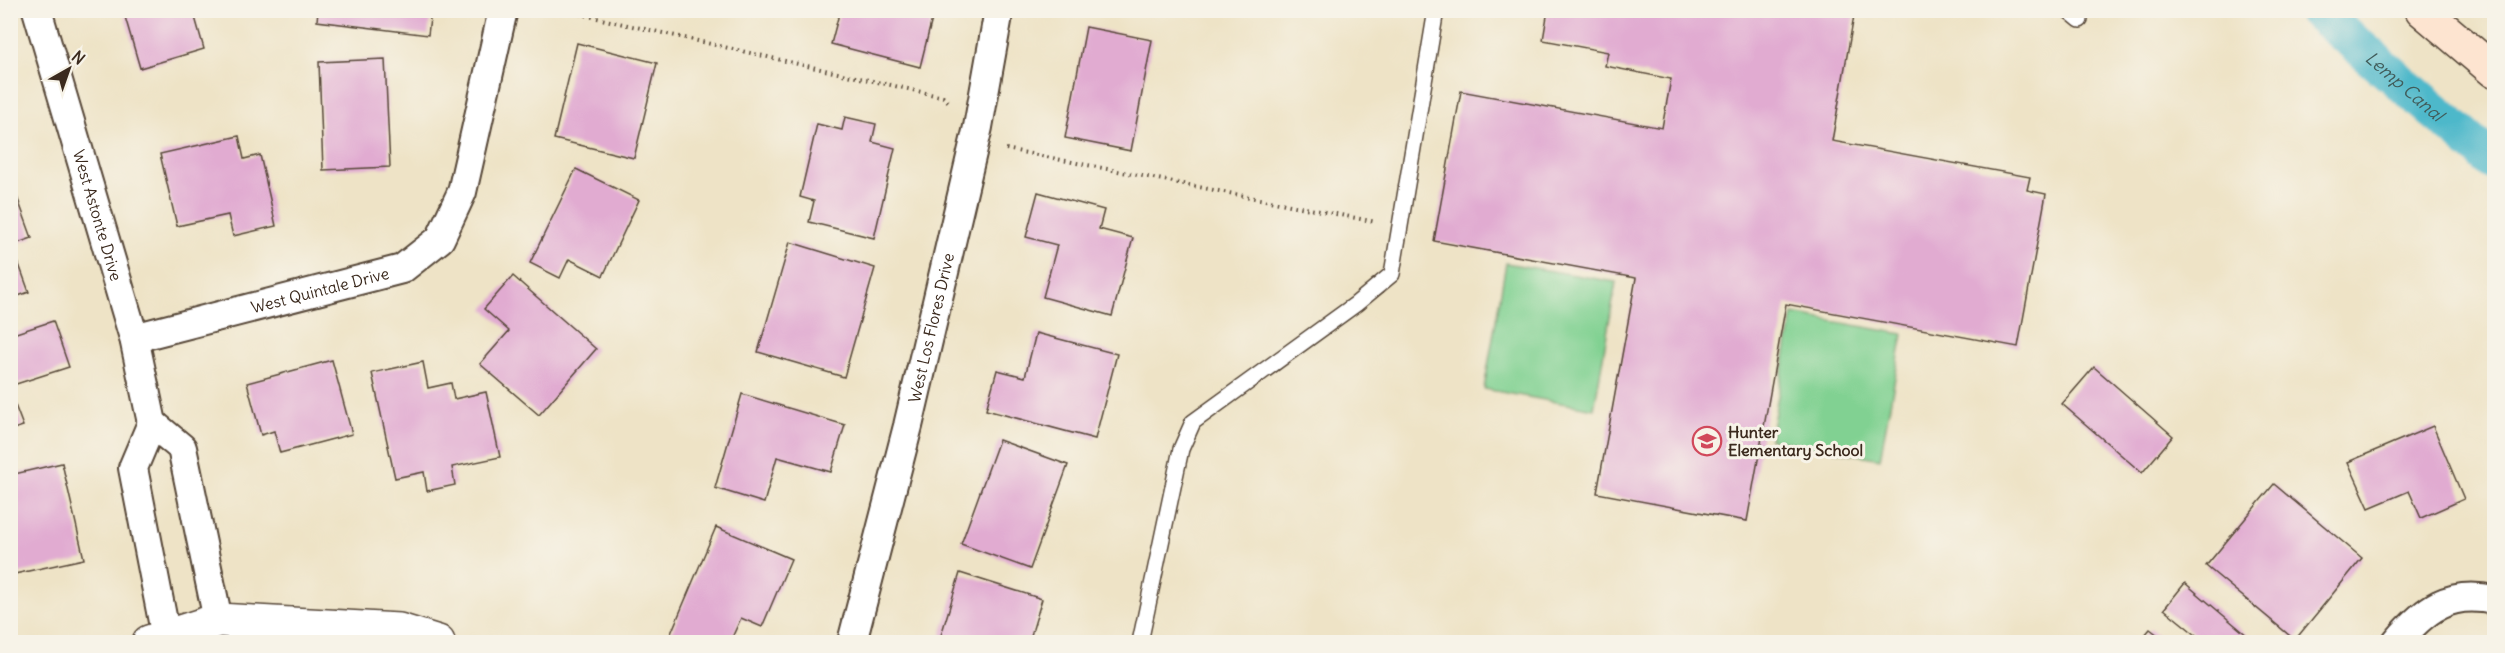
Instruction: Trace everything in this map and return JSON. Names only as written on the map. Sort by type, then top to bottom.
[{"type":"main road","points":[[2422,10],[2494,71]]},
{"type":"street","name":"West Astonte Drive","points":[[37,10],[134,338],[152,423]]},
{"type":"street","name":"West Quintale Drive","points":[[134,338],[402,269],[440,239],[462,192],[503,10]]},
{"type":"street","name":"West Los Flores Drive","points":[[852,642],[916,391],[978,127],[999,10]]},
{"type":"street","points":[[218,620],[182,448],[152,423],[133,468],[158,640],[218,620],[399,630],[438,642]]},
{"type":"street","points":[[2397,642],[2415,621],[2435,606],[2459,597],[2494,600]]},
{"type":"lane","points":[[1140,642],[1181,449],[1193,422],[1356,304],[1392,274],[1436,10]]},
{"type":"green space","points":[[1506,263],[1616,282],[1594,409],[1484,389]]},
{"type":"green space","points":[[1793,314],[1903,334],[1880,459],[1770,439]]},
{"type":"building","points":[[123,10],[193,10],[204,49],[140,68]]},
{"type":"building","points":[[318,10],[431,10],[428,35],[317,21]]},
{"type":"building","points":[[840,10],[915,10],[933,15],[920,67],[831,44]]},
{"type":"building","points":[[1548,10],[1855,10],[1832,141],[2030,177],[2027,190],[2046,194],[2018,347],[1786,304],[1747,521],[1597,493],[1636,278],[1434,241],[1461,91],[1662,128],[1671,79],[1605,66],[1608,52],[1543,40]]},
{"type":"building","points":[[1086,27],[1152,40],[1131,151],[1065,138]]},
{"type":"building","points":[[577,43],[657,63],[634,158],[554,139]]},
{"type":"building","points":[[385,59],[390,167],[323,170],[319,62]]},
{"type":"building","points":[[845,117],[876,124],[872,142],[895,148],[874,238],[809,222],[814,201],[800,197],[817,124],[842,130]]},
{"type":"building","points":[[239,136],[244,159],[260,155],[276,226],[233,236],[228,215],[177,226],[160,154]]},
{"type":"building","points":[[576,169],[639,200],[603,276],[569,259],[560,278],[530,263]]},
{"type":"building","points":[[12,183],[32,238],[12,245],[29,292],[10,299],[10,184]]},
{"type":"building","points":[[1038,192],[1104,210],[1099,229],[1133,238],[1112,316],[1043,297],[1057,245],[1026,237]]},
{"type":"building","points":[[790,242],[875,268],[844,377],[758,352]]},
{"type":"building","points":[[513,276],[596,349],[539,415],[480,364],[509,331],[484,309]]},
{"type":"building","points":[[53,321],[69,367],[10,386],[10,335]]},
{"type":"building","points":[[1036,333],[1117,354],[1095,439],[986,410],[997,370],[1025,377]]},
{"type":"building","points":[[332,360],[352,434],[280,453],[274,431],[261,435],[247,383]]},
{"type":"building","points":[[423,362],[428,388],[451,383],[454,399],[486,392],[500,457],[452,467],[455,485],[427,491],[424,472],[395,478],[372,373]]},
{"type":"building","points":[[2094,367],[2173,436],[2142,473],[2062,404]]},
{"type":"building","points":[[10,392],[23,426],[10,430]]},
{"type":"building","points":[[742,394],[845,425],[831,472],[777,457],[764,503],[715,488]]},
{"type":"building","points":[[2433,426],[2464,499],[2421,518],[2409,491],[2369,508],[2348,462]]},
{"type":"building","points":[[999,440],[1068,465],[1030,569],[961,544]]},
{"type":"building","points":[[62,463],[84,559],[10,575],[10,475]]},
{"type":"building","points":[[2274,484],[2362,558],[2295,640],[2206,566]]},
{"type":"building","points":[[716,527],[791,559],[762,627],[741,618],[730,642],[680,642],[669,638]]},
{"type":"building","points":[[960,573],[1042,599],[1029,642],[939,642]]},
{"type":"building","points":[[2185,583],[2255,642],[2189,642],[2196,635],[2164,609]]},
{"type":"building","points":[[2150,629],[2167,642],[2139,642]]},
{"type":"waterway","name":"Lemp Canal","points":[[2316,10],[2494,162]]},
{"type":"place","name":"Hunter Elementary School","points":[[1707,441]]}]
